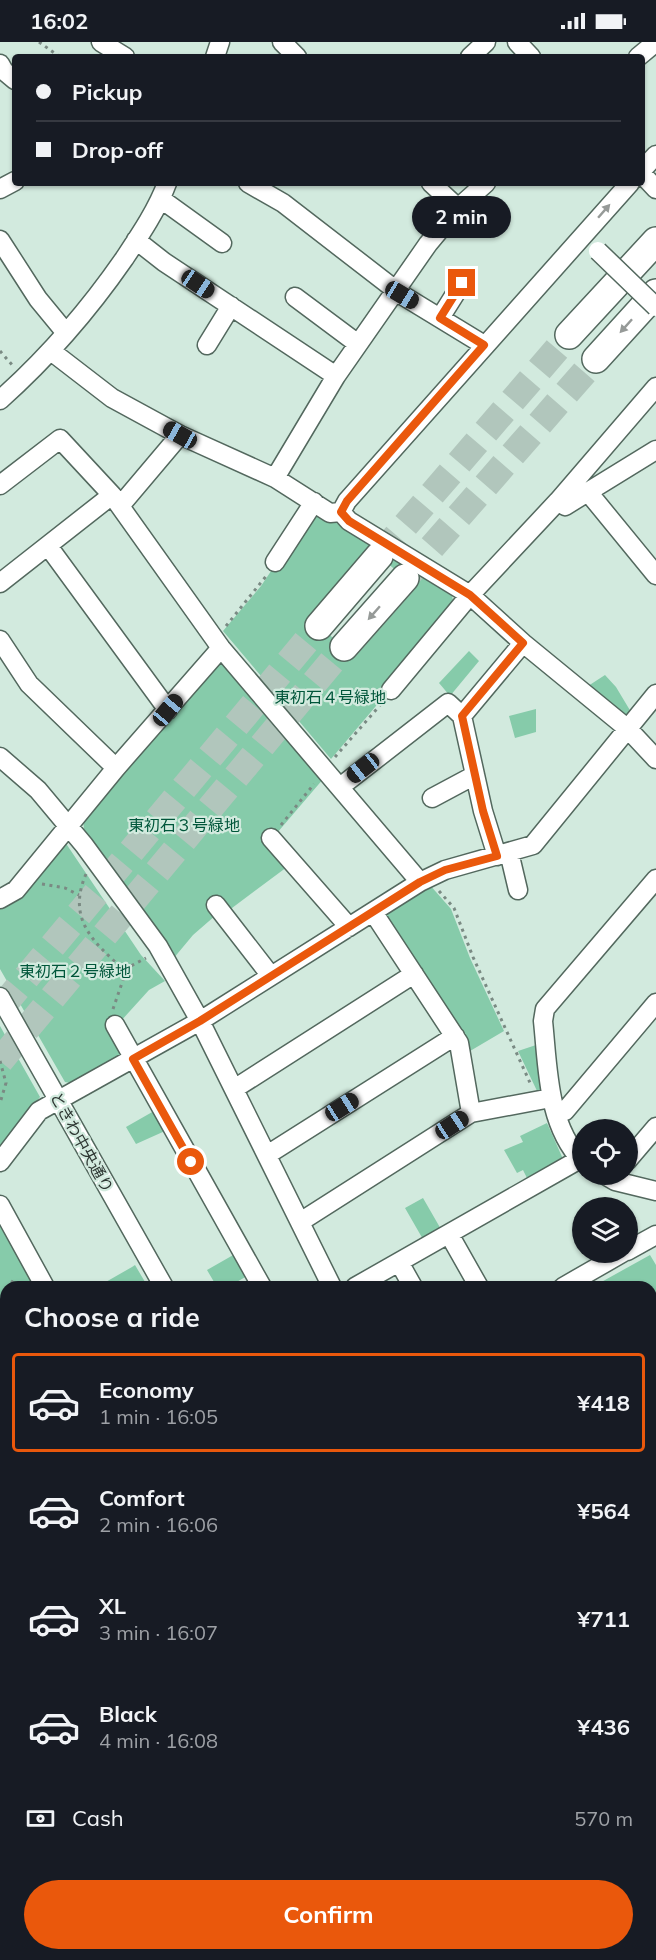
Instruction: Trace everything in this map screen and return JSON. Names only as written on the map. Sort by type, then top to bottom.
[{"type":"highway","points":[[569,335],[656,241]]},
{"type":"highway","points":[[596,359],[656,293]]},
{"type":"highway","points":[[319,626],[379,556]]},
{"type":"highway","points":[[344,647],[405,578]]},
{"type":"street","points":[[101,42],[119,54]]},
{"type":"street","points":[[282,42],[294,54]]},
{"type":"street","points":[[473,54],[486,42]]},
{"type":"street","points":[[517,42],[528,54]]},
{"type":"street","points":[[642,54],[656,42]]},
{"type":"street","points":[[0,64],[12,78]]},
{"type":"street","points":[[645,168],[656,154]]},
{"type":"street","points":[[645,176],[656,189]]},
{"type":"street","points":[[253,186],[283,203],[402,295],[484,345]]},
{"type":"street","points":[[434,186],[458,208]]},
{"type":"street","points":[[275,478],[336,376],[428,244],[458,208],[483,186]]},
{"type":"street","points":[[341,512],[347,501],[484,345],[627,186]]},
{"type":"street","points":[[0,400],[51,351],[111,277],[136,240],[164,191],[222,243]]},
{"type":"street","points":[[580,239],[598,251],[656,307]]},
{"type":"street","points":[[0,240],[38,299],[66,333]]},
{"type":"street","points":[[136,240],[164,262],[336,376]]},
{"type":"street","points":[[440,318],[462,283]]},
{"type":"street","points":[[295,297],[358,344]]},
{"type":"street","points":[[207,345],[231,306]]},
{"type":"street","points":[[51,351],[112,398],[180,435],[275,478],[330,513],[341,512]]},
{"type":"street","points":[[391,690],[470,595],[558,501],[656,387]]},
{"type":"street","points":[[1,581],[48,546],[116,501],[180,435]]},
{"type":"street","points":[[0,485],[60,439],[116,501],[218,643],[340,787],[426,882]]},
{"type":"street","points":[[558,501],[565,506],[656,450]]},
{"type":"street","points":[[588,492],[656,575]]},
{"type":"street","points":[[275,562],[314,502]]},
{"type":"street","points":[[341,512],[349,521],[470,595],[523,643],[628,729],[656,759]]},
{"type":"street","points":[[48,546],[168,710]]},
{"type":"street","points":[[0,640],[29,684],[116,768]]},
{"type":"street","points":[[0,899],[16,890],[116,768],[168,710],[218,643]]},
{"type":"street","points":[[462,716],[523,643]]},
{"type":"street","points":[[0,1162],[39,1111],[200,1021],[373,912],[445,870],[533,845],[656,694]]},
{"type":"street","points":[[340,787],[448,703],[462,716],[475,775],[518,890]]},
{"type":"street","points":[[0,757],[38,790],[84,845],[158,946],[200,1021],[329,1281]]},
{"type":"street","points":[[432,798],[475,775]]},
{"type":"street","points":[[271,838],[349,927]]},
{"type":"street","points":[[572,1150],[548,1104],[543,1021],[545,1009],[656,879]]},
{"type":"street","points":[[216,905],[271,976]]},
{"type":"street","points":[[373,912],[459,1042],[471,1113]]},
{"type":"street","points":[[234,1089],[414,974]]},
{"type":"street","name":"ときわ中央通り","points":[[0,997],[161,1281]]},
{"type":"street","points":[[300,1222],[471,1113],[548,1104],[565,1112],[656,1003]]},
{"type":"street","points":[[115,1025],[258,1281]]},
{"type":"street","points":[[267,1155],[455,1036]]},
{"type":"street","points":[[638,1148],[656,1127]]},
{"type":"street","points":[[366,1281],[572,1165]]},
{"type":"street","points":[[637,1185],[656,1191]]},
{"type":"street","points":[[0,1205],[42,1281]]},
{"type":"street","points":[[449,1234],[476,1281]]},
{"type":"street","points":[[638,1245],[656,1235]]},
{"type":"street","points":[[399,1262],[410,1281]]},
{"type":"street","points":[[574,1281],[606,1263]]},
{"type":"path","points":[[39,42],[56,54]]},
{"type":"path","points":[[218,643],[275,562]]},
{"type":"path","points":[[88,871],[79,895],[84,925],[92,940],[122,968],[123,980],[112,1011],[115,1025]]},
{"type":"path","points":[[27,877],[41,884],[66,888],[79,895]]},
{"type":"path","points":[[426,882],[454,908],[473,957],[548,1104]]},
{"type":"path","points":[[122,968],[129,967],[150,956]]},
{"type":"path","points":[[0,1061],[6,1083],[0,1103]]},
{"type":"green space","name":"東初石４号緑地","points":[[310,513],[324,515],[452,596],[454,604],[387,693],[331,759],[223,631],[261,586]],"holes":[[[369,547],[416,588],[355,657],[309,617]]]},
{"type":"green space","points":[[469,651],[479,661],[450,696],[439,683]]},
{"type":"green space","name":"東初石３号緑地","points":[[225,662],[324,778],[277,833],[287,867],[228,911],[216,915],[193,935],[173,959],[165,943],[84,829],[83,819],[213,664]]},
{"type":"green space","points":[[605,675],[616,687],[631,712],[625,719],[585,688]]},
{"type":"green space","points":[[536,709],[536,732],[515,738],[509,716]]},
{"type":"green space","name":"東初石２号緑地","points":[[65,842],[141,955],[165,981],[149,990],[120,1022],[121,1049],[118,1060],[75,1084],[65,1082],[0,969],[0,906]]},
{"type":"green space","points":[[429,884],[451,909],[470,958],[504,1031],[465,1054],[383,913]]},
{"type":"green space","points":[[0,1026],[40,1097],[0,1150]]},
{"type":"green space","points":[[539,1044],[544,1088],[538,1093],[518,1051]]},
{"type":"green space","points":[[154,1111],[165,1131],[136,1144],[126,1127]]},
{"type":"green space","points":[[547,1123],[563,1159],[529,1182],[523,1170],[517,1173],[504,1150],[523,1142],[520,1136]]},
{"type":"green space","points":[[423,1198],[442,1231],[424,1241],[405,1208]]},
{"type":"green space","points":[[0,1218],[35,1281],[0,1281]]},
{"type":"green space","points":[[235,1254],[247,1276],[238,1281],[213,1281],[207,1270]]},
{"type":"green space","points":[[650,1255],[656,1265],[656,1281],[603,1281]]},
{"type":"green space","points":[[135,1265],[144,1281],[108,1281]]},
{"type":"tunnel","points":[[379,556],[569,335]]},
{"type":"tunnel","points":[[405,578],[596,359]]},
{"type":"tunnel","points":[[0,1009],[319,626]]},
{"type":"tunnel","points":[[0,1061],[344,647]]},
{"type":"route","points":[[191,1162],[133,1059],[200,1021],[420,882],[445,870],[497,856],[483,811],[462,716],[523,643],[470,595],[349,521],[341,512],[341,508],[484,345],[440,318],[462,283]]}]
